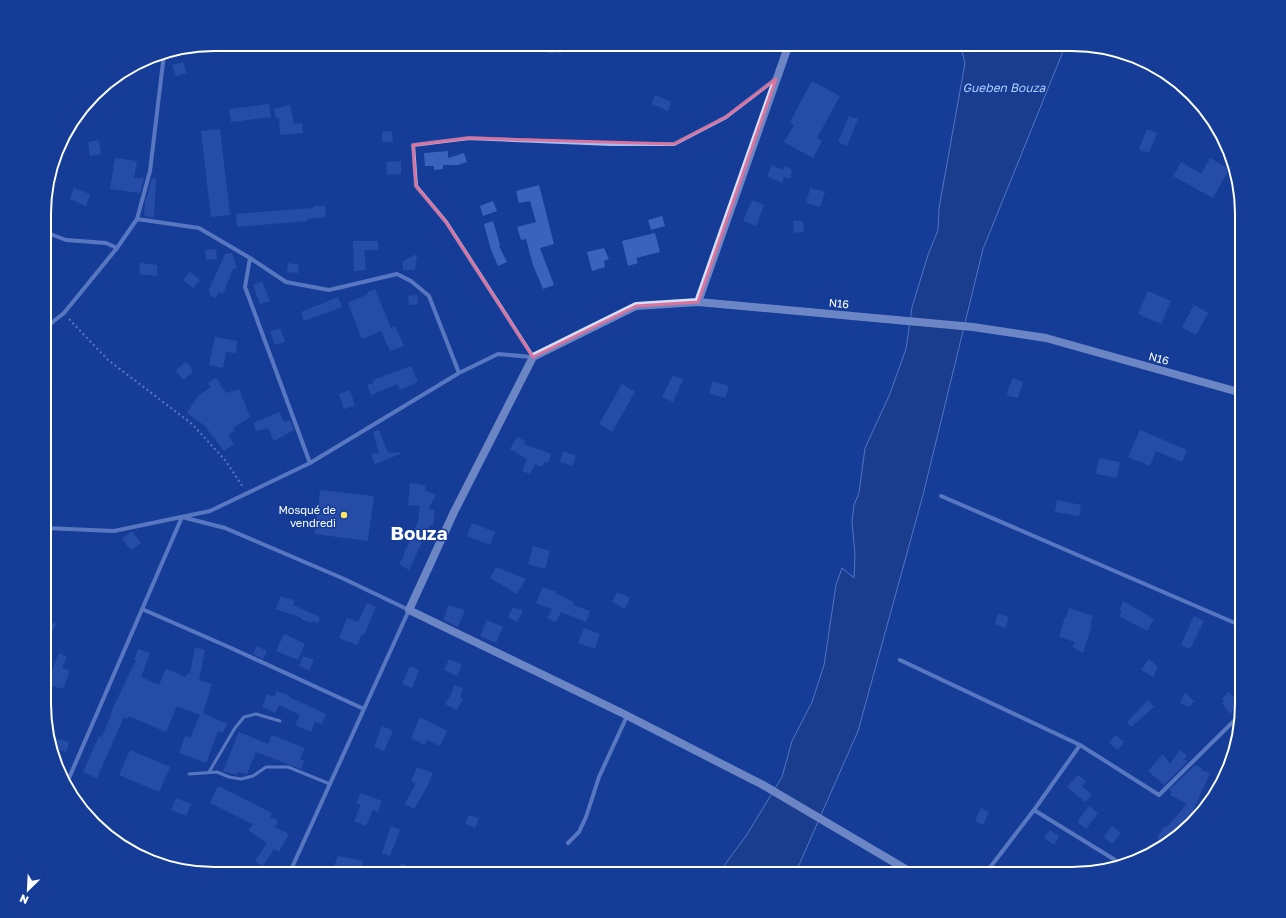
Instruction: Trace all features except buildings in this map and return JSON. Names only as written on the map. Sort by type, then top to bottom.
[{"type":"street","points":[[698,302],[785,51]]},
{"type":"street","points":[[51,323],[64,313],[117,248],[137,219],[150,171],[163,60]]},
{"type":"street","points":[[533,358],[446,222],[416,186],[413,145],[469,138],[611,144],[674,144],[726,117],[776,78]]},
{"type":"street","points":[[137,219],[199,228],[250,258],[286,282],[329,290],[397,274],[411,281],[429,296],[459,374]]},
{"type":"street","points":[[51,234],[66,240],[106,243],[117,248]]},
{"type":"street","points":[[250,258],[244,287],[310,463]]},
{"type":"street","name":"N16","points":[[533,358],[636,306],[698,302],[973,327],[1046,338],[1235,390]]},
{"type":"street","points":[[51,528],[114,531],[210,511],[310,463],[459,374],[498,354],[533,358]]},
{"type":"street","points":[[292,867],[454,512],[533,358]]},
{"type":"street","points":[[941,496],[1235,623]]},
{"type":"street","points":[[182,517],[225,528],[342,578],[409,610],[627,716],[763,785],[902,867]]},
{"type":"street","points":[[69,778],[182,517]]},
{"type":"street","points":[[142,609],[232,648],[364,709]]},
{"type":"street","points":[[900,660],[1080,745],[1159,795],[1234,720]]},
{"type":"street","points":[[568,843],[578,832],[586,817],[599,777],[627,716]]},
{"type":"street","points":[[990,867],[1034,810],[1080,745]]},
{"type":"street","points":[[1034,810],[1116,860]]},
{"type":"lane","points":[[210,772],[235,728],[244,717],[256,714],[280,721]]},
{"type":"lane","points":[[189,774],[217,772],[241,779],[253,776],[266,767],[288,767],[330,784]]},
{"type":"path","points":[[64,313],[108,360],[192,424],[225,460],[248,493]]},
{"type":"highlighted area","points":[[776,79],[698,302],[636,306],[533,357],[446,222],[416,186],[413,145],[469,138],[674,144],[726,117]]},
{"type":"water","name":"Gueben Bouza","points":[[962,51],[1063,51],[983,249],[923,495],[858,731],[798,867],[723,867],[746,836],[782,777],[792,741],[812,702],[824,665],[836,585],[842,568],[854,578],[855,554],[852,522],[854,505],[859,493],[865,448],[889,396],[906,349],[912,307],[928,255],[938,230],[939,208],[965,63]]},
{"type":"place","name":"Mosqué de vendredi","points":[[344,515]]},
{"type":"district","name":"Bouza","points":[[419,532]]}]
